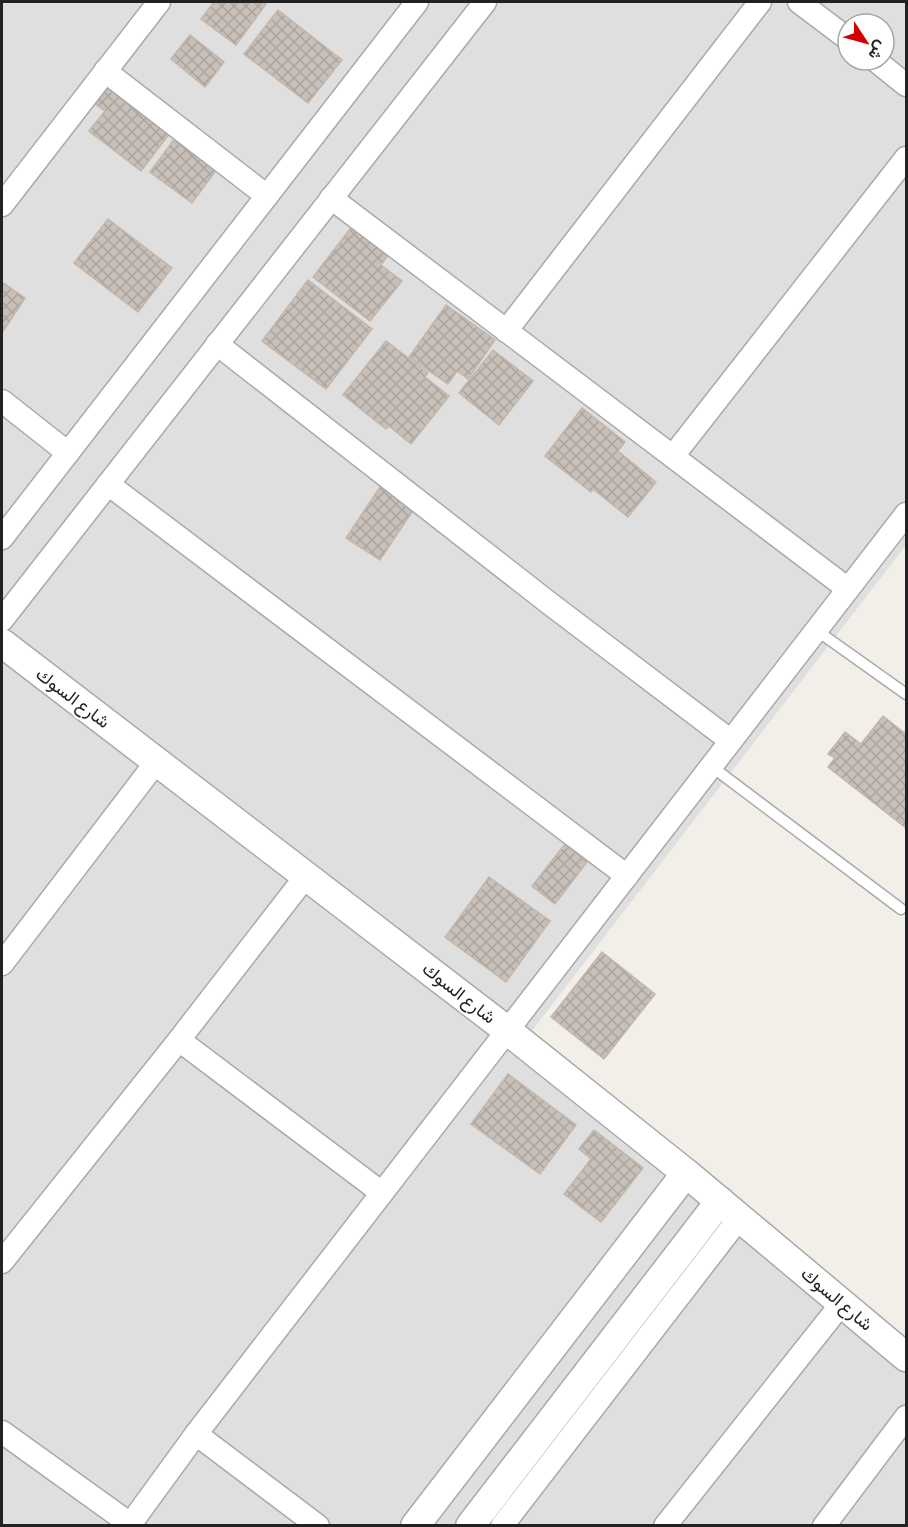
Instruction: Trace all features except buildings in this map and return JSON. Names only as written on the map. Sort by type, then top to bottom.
[{"type":"street","points":[[2,205],[159,2]]},
{"type":"street","points":[[2,538],[417,2]]},
{"type":"street","points":[[2,620],[485,2]]},
{"type":"street","points":[[507,331],[760,2]]},
{"type":"street","points":[[799,2],[836,30]]},
{"type":"street","points":[[105,71],[267,196]]},
{"type":"street","points":[[890,72],[906,85]]},
{"type":"street","points":[[673,456],[906,158]]},
{"type":"street","points":[[331,198],[848,589]]},
{"type":"street","points":[[217,344],[731,741]]},
{"type":"street","points":[[2,401],[68,453]]},
{"type":"street","points":[[108,484],[627,876]]},
{"type":"street","points":[[2,1432],[129,1525],[196,1434],[906,514]]},
{"type":"street","name":"شارع السوك","points":[[2,643],[508,1031],[730,1209],[906,1357]]},
{"type":"street","points":[[2,964],[157,761]]},
{"type":"street","points":[[2,1262],[306,876]]},
{"type":"street","points":[[179,1040],[382,1193]]},
{"type":"street","points":[[415,1526],[686,1173]]},
{"type":"street","points":[[470,1526],[730,1209]]},
{"type":"street","points":[[502,1526],[730,1209]]},
{"type":"street","points":[[665,1526],[842,1303]]},
{"type":"street","points":[[824,1526],[906,1420]]},
{"type":"street","points":[[196,1434],[318,1526]]},
{"type":"lane","points":[[816,630],[906,694]]},
{"type":"lane","points":[[711,766],[901,909]]},
{"type":"shaded area","points":[[2,2],[906,2],[906,545],[518,1049],[906,1349],[906,1525],[2,1526]]}]
